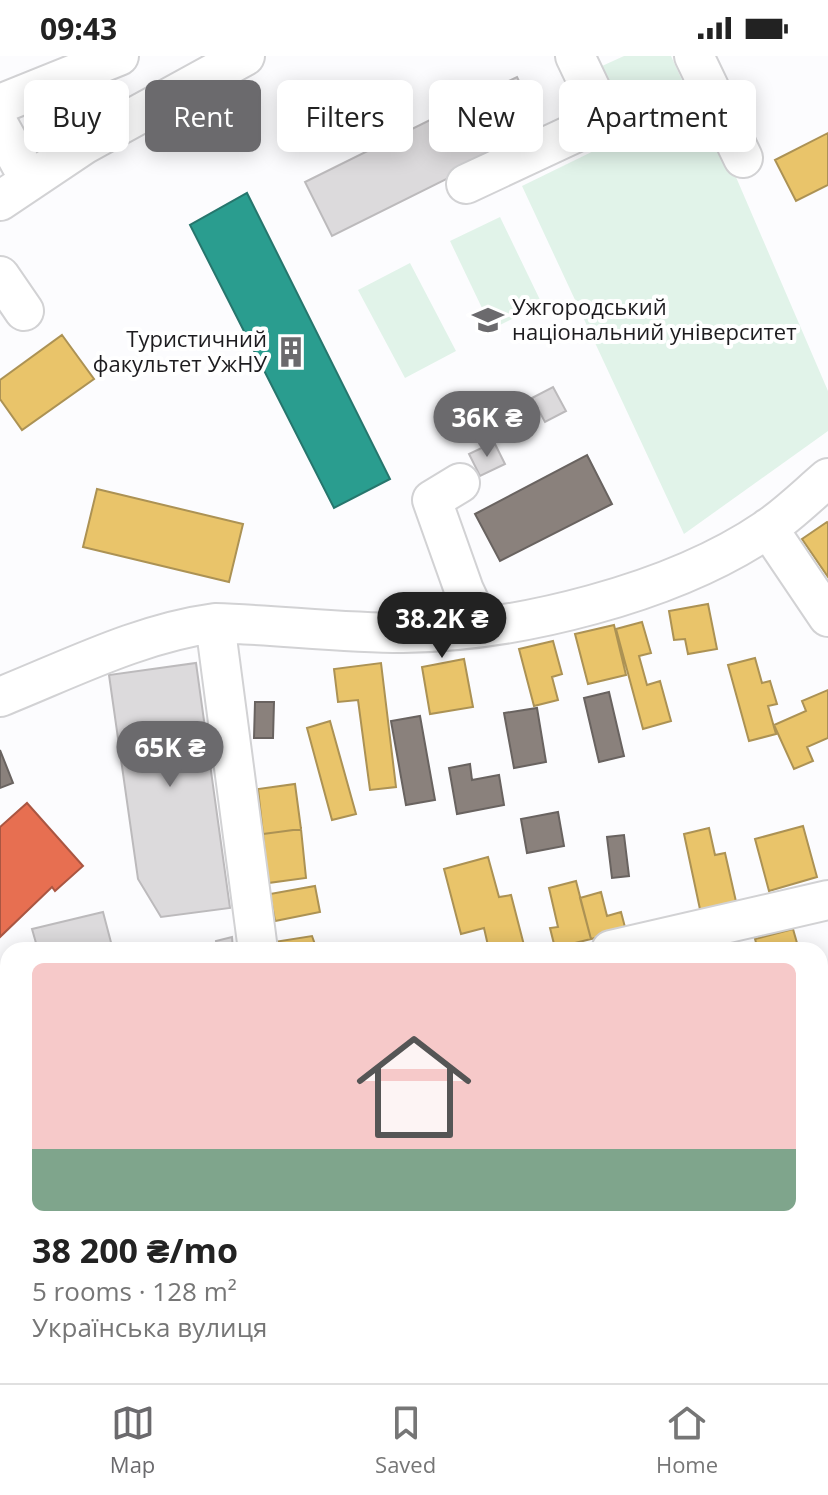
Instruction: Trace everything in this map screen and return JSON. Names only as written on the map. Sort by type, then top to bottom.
[{"type":"street","points":[[0,104],[119,56]]},
{"type":"street","points":[[0,127],[15,191],[85,144],[245,56]]},
{"type":"street","points":[[466,184],[605,119],[575,56]]},
{"type":"street","points":[[694,56],[743,158]]},
{"type":"street","points":[[0,276],[24,311]]},
{"type":"street","points":[[0,697],[161,633],[215,623],[405,633],[480,624],[627,595],[710,562],[768,528],[828,478]]},
{"type":"street","points":[[460,483],[432,500],[464,590],[480,624]]},
{"type":"street","points":[[768,528],[828,617]]},
{"type":"street","points":[[215,623],[257,942]]},
{"type":"street","points":[[646,942],[828,900]]},
{"type":"green space","points":[[624,56],[671,56],[682,80],[608,80],[602,66]]},
{"type":"green space","points":[[592,152],[725,152],[828,391],[828,431],[684,534],[522,186]]},
{"type":"green space","points":[[500,217],[542,304],[492,329],[450,241]]},
{"type":"green space","points":[[410,263],[456,351],[405,378],[358,290]]},
{"type":"building: Homes","points":[[828,133],[828,185],[796,201],[775,160]]},
{"type":"building: Homes","points":[[62,335],[94,379],[22,430],[0,399],[0,380]]},
{"type":"building: Homes","points":[[97,489],[243,524],[229,582],[83,547]]},
{"type":"building: Homes","points":[[828,523],[828,577],[802,539]]},
{"type":"building: Homes","points":[[708,604],[717,649],[688,654],[685,639],[674,640],[669,611]]},
{"type":"building: Homes","points":[[642,622],[651,653],[639,656],[647,685],[660,681],[671,721],[643,729],[616,629]]},
{"type":"building: Homes","points":[[614,625],[626,675],[588,684],[575,634]]},
{"type":"building: Homes","points":[[553,641],[562,674],[552,677],[558,700],[534,706],[519,649]]},
{"type":"building: Homes","points":[[755,658],[762,683],[770,681],[777,704],[768,706],[776,734],[749,741],[728,665]]},
{"type":"building: Homes","points":[[464,659],[473,707],[430,714],[422,667]]},
{"type":"building: Homes","points":[[381,663],[396,787],[370,790],[358,700],[338,702],[334,669]]},
{"type":"building: Homes","points":[[828,690],[828,738],[807,747],[813,761],[794,769],[774,725],[806,711],[802,701]]},
{"type":"building: Homes","points":[[330,721],[356,814],[332,820],[307,728]]},
{"type":"building: Homes","points":[[295,784],[301,829],[263,834],[258,789]]},
{"type":"building: Homes","points":[[803,826],[817,877],[769,891],[755,839]]},
{"type":"building: Homes","points":[[709,828],[715,855],[725,853],[737,906],[701,914],[684,834]]},
{"type":"building: Homes","points":[[301,829],[306,878],[268,883],[263,834]]},
{"type":"building: Homes","points":[[488,857],[499,897],[511,895],[523,942],[487,942],[484,928],[461,934],[444,869]]},
{"type":"building: Homes","points":[[576,881],[591,939],[554,942],[550,928],[558,927],[549,888]]},
{"type":"building: Homes","points":[[315,886],[320,912],[275,921],[270,894]]},
{"type":"building: Homes","points":[[601,892],[607,916],[621,912],[626,931],[591,939],[580,898]]},
{"type":"building: Homes","points":[[793,929],[797,942],[756,942],[755,939]]},
{"type":"building: Homes","points":[[312,936],[314,942],[274,942]]},
{"type":"building: Shops","points":[[27,803],[83,866],[55,891],[52,887],[0,937],[0,827]]},
{"type":"building: Schools","name":"Туристичний факультет УжНУ","points":[[247,193],[390,479],[334,508],[190,225]]},
{"type":"building: Industry","points":[[587,455],[612,504],[500,561],[475,514]]},
{"type":"building: Industry","points":[[609,692],[624,756],[599,762],[584,698]]},
{"type":"building: Industry","points":[[255,702],[274,702],[273,738],[254,738]]},
{"type":"building: Industry","points":[[537,708],[546,762],[514,768],[504,713]]},
{"type":"building: Industry","points":[[420,716],[435,800],[406,805],[391,721]]},
{"type":"building: Industry","points":[[0,750],[13,783],[0,788]]},
{"type":"building: Industry","points":[[470,764],[472,780],[499,775],[504,805],[457,814],[449,768]]},
{"type":"building: Industry","points":[[558,812],[564,846],[527,853],[521,819]]},
{"type":"building: Industry","points":[[624,835],[629,876],[612,878],[607,837]]},
{"type":"building: Other","points":[[429,121],[429,152],[501,152],[332,236],[305,182],[366,152],[413,152],[413,129]]},
{"type":"building: Other","points":[[553,387],[566,411],[545,422],[532,398]]},
{"type":"building: Other","points":[[494,442],[505,464],[480,476],[469,454]]},
{"type":"building: Other","points":[[196,663],[230,908],[161,917],[138,879],[109,675]]},
{"type":"building: Other","points":[[103,912],[111,942],[36,942],[32,929]]},
{"type":"building: Other","points":[[232,937],[232,942],[216,941]]},
{"type":"place","name":"Ужгородський національний університет","points":[[488,320]]},
{"type":"place","name":"Туристичний факультет УжНУ","points":[[291,352]]}]
